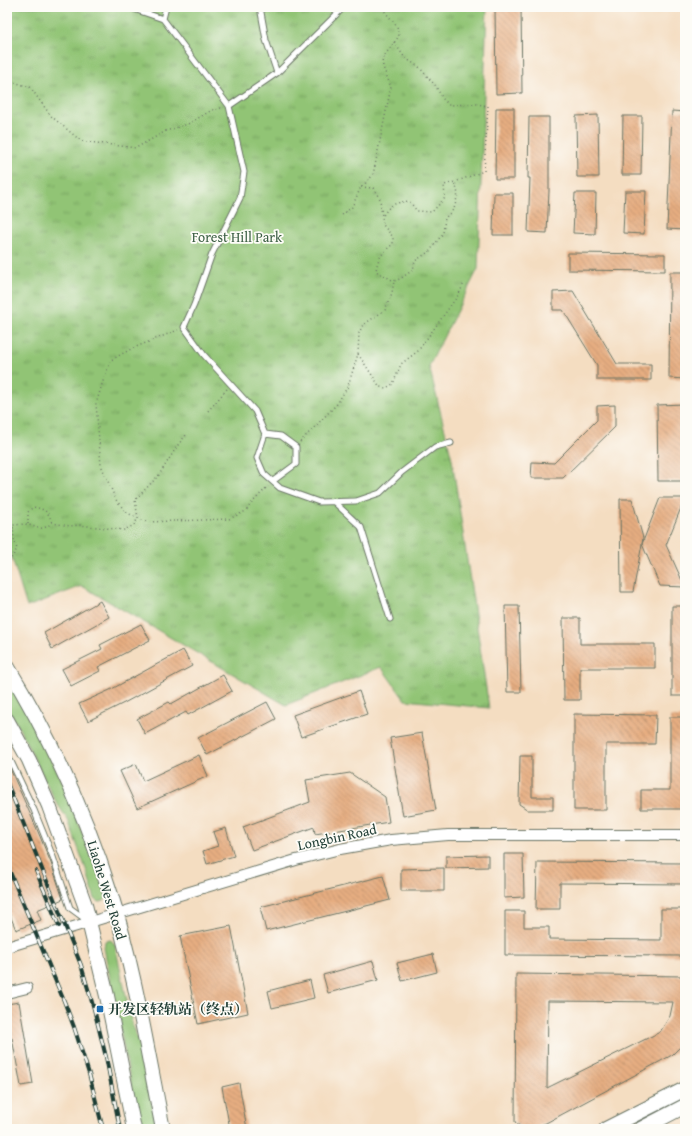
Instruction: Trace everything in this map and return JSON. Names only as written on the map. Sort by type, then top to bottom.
[{"type":"main road","name":"Liaohe West Road","points":[[7,666],[25,695],[53,749],[75,797],[96,851],[116,914],[135,990],[163,1129]]},
{"type":"main road","name":"Liaohe West Road","points":[[7,720],[29,760],[49,806],[85,905],[107,996],[134,1129]]},
{"type":"main road","points":[[606,1129],[685,1089]]},
{"type":"main road","points":[[641,1129],[685,1106]]},
{"type":"street","name":"Longbin Road","points":[[7,947],[310,856],[391,840],[448,835],[685,835]]},
{"type":"street","points":[[7,993],[27,988]]},
{"type":"lane","points":[[128,7],[163,19],[229,106],[244,172],[240,198],[212,254],[194,305],[184,327],[204,355],[255,411],[265,434],[257,458],[264,474],[280,488],[319,502],[356,501],[380,492],[402,472],[435,446],[451,443]]},
{"type":"lane","points":[[163,19],[166,7]]},
{"type":"lane","points":[[260,7],[266,40],[277,73]]},
{"type":"lane","points":[[229,106],[277,73],[344,7]]},
{"type":"lane","points":[[265,434],[281,436],[296,446],[296,464],[273,481]]},
{"type":"lane","points":[[333,501],[361,527],[390,618]]},
{"type":"lane","points":[[7,753],[34,810],[53,857],[70,908],[89,922]]},
{"type":"path","points":[[342,215],[352,207],[361,187],[373,175],[392,86],[383,66],[382,59],[399,36],[397,26],[381,7]]},
{"type":"path","points":[[382,217],[388,208],[396,203],[409,201],[416,211],[432,212],[445,198],[444,185],[484,171],[488,106],[477,104],[449,105],[443,99],[435,85],[419,67],[405,58],[394,42]]},
{"type":"path","points":[[7,80],[30,87],[51,116],[81,141],[136,148],[166,131],[188,124],[212,110],[229,106]]},
{"type":"path","points":[[361,187],[373,188],[380,199],[383,225],[392,237],[393,244],[378,260],[376,271],[394,281],[400,279],[413,270],[415,261],[430,251],[443,234],[445,218],[454,209],[458,194],[454,182]]},
{"type":"path","points":[[296,446],[337,404],[348,386],[358,354],[360,333],[363,325],[385,310],[392,293],[394,281]]},
{"type":"path","points":[[358,354],[380,387],[386,388],[393,384],[401,364],[418,351],[459,294],[464,283]]},
{"type":"path","points":[[184,327],[131,349],[111,360],[96,404],[101,465],[116,500],[128,513],[148,522],[229,519],[246,511],[250,504],[273,481]]},
{"type":"path","points":[[208,411],[231,385]]},
{"type":"path","points":[[7,565],[17,549],[14,539],[13,525],[28,524],[36,528],[46,528],[52,523],[70,526],[124,530],[134,525],[138,518],[135,500],[159,475],[186,435]]},
{"type":"path","points":[[28,524],[28,512],[33,507],[43,508],[50,514],[52,523]]},
{"type":"green space","name":"Forest Hill Park","points":[[7,7],[487,7],[478,269],[429,366],[452,459],[489,708],[405,700],[381,667],[286,705],[82,586],[27,607],[7,542]]},
{"type":"green space","points":[[7,678],[18,694],[62,780],[107,897],[104,901],[99,902],[95,899],[68,820],[56,802],[17,724],[7,708]]},
{"type":"green space","points":[[111,940],[115,945],[133,1028],[142,1051],[157,1129],[140,1129],[104,948],[105,941]]},
{"type":"building","points":[[495,7],[521,7],[522,93],[496,94]]},
{"type":"building","points":[[496,108],[514,108],[514,179],[495,179]]},
{"type":"building","points":[[672,111],[685,112],[685,230],[667,229]]},
{"type":"building","points":[[598,115],[599,177],[577,177],[576,116]]},
{"type":"building","points":[[623,116],[642,116],[641,175],[622,175]]},
{"type":"building","points":[[529,117],[549,117],[549,191],[547,233],[528,232],[530,178],[528,178]]},
{"type":"building","points":[[625,191],[646,191],[644,234],[623,233]]},
{"type":"building","points":[[494,193],[513,193],[513,235],[493,235]]},
{"type":"building","points":[[575,193],[596,193],[595,234],[573,233]]},
{"type":"building","points":[[568,253],[665,254],[665,271],[568,270]]},
{"type":"building","points":[[670,272],[685,272],[685,379],[669,378]]},
{"type":"building","points":[[573,291],[617,364],[651,364],[651,380],[597,380],[597,365],[563,310],[553,310],[553,292]]},
{"type":"building","points":[[685,404],[685,481],[658,481],[657,405]]},
{"type":"building","points":[[615,405],[615,427],[563,478],[531,478],[532,462],[554,463],[597,420],[597,406]]},
{"type":"building","points":[[660,498],[685,498],[666,545],[685,587],[660,586],[642,544]]},
{"type":"building","points":[[620,499],[632,499],[643,538],[633,592],[621,592]]},
{"type":"building","points":[[100,601],[109,617],[52,649],[44,633]]},
{"type":"building","points":[[505,606],[519,606],[521,692],[507,692]]},
{"type":"building","points":[[672,606],[685,606],[685,696],[672,696]]},
{"type":"building","points":[[563,618],[580,618],[580,644],[655,644],[655,668],[580,668],[580,700],[564,700]]},
{"type":"building","points":[[141,624],[150,640],[98,667],[100,671],[71,686],[62,669],[102,649],[100,645]]},
{"type":"building","points":[[183,650],[192,666],[88,721],[79,704],[110,690]]},
{"type":"building","points":[[223,675],[232,691],[188,715],[186,712],[145,734],[137,719],[169,702],[171,704]]},
{"type":"building","points":[[359,691],[367,714],[301,737],[293,715]]},
{"type":"building","points":[[267,702],[276,719],[207,755],[198,738]]},
{"type":"building","points":[[574,714],[656,715],[655,744],[606,744],[606,810],[574,810]]},
{"type":"building","points":[[670,717],[685,717],[685,809],[641,809],[641,790],[670,790]]},
{"type":"building","points":[[422,733],[436,810],[403,816],[390,738]]},
{"type":"building","points":[[199,755],[208,776],[137,808],[120,771],[136,764],[143,781]]},
{"type":"building","points":[[520,756],[532,756],[532,797],[553,797],[553,810],[528,810],[519,804]]},
{"type":"building","points":[[7,762],[51,863],[63,899],[37,910],[41,920],[16,930],[7,908]]},
{"type":"building","points":[[350,773],[385,797],[389,822],[315,834],[314,827],[252,850],[243,827],[310,802],[306,780]]},
{"type":"building","points":[[226,828],[234,856],[207,864],[203,851],[218,846],[213,832]]},
{"type":"building","points":[[504,854],[523,854],[524,897],[504,898]]},
{"type":"building","points":[[488,855],[488,867],[446,868],[446,856]]},
{"type":"building","points":[[537,862],[685,863],[685,884],[560,883],[560,909],[536,909]]},
{"type":"building","points":[[444,868],[444,891],[401,891],[401,869]]},
{"type":"building","points":[[383,876],[390,900],[266,931],[260,907]]},
{"type":"building","points":[[661,909],[685,909],[685,956],[505,955],[505,911],[524,911],[524,927],[549,927],[549,939],[661,940]]},
{"type":"building","points":[[231,926],[248,1013],[198,1024],[180,936]]},
{"type":"building","points":[[433,954],[437,972],[402,981],[397,963]]},
{"type":"building","points":[[373,961],[378,980],[328,993],[323,975]]},
{"type":"building","points":[[516,974],[685,976],[685,1042],[672,1055],[546,1123],[531,1129],[523,1129],[515,1122]],"holes":[[[548,1001],[673,1002],[670,1016],[660,1032],[547,1088]]]},
{"type":"building","points":[[310,980],[314,998],[272,1008],[268,991]]},
{"type":"building","points":[[19,1002],[33,1084],[21,1086],[12,1038],[7,1039],[7,1004]]},
{"type":"building","points":[[239,1083],[247,1129],[230,1129],[222,1087]]},
{"type":"railway","points":[[7,783],[81,965],[106,1057],[120,1129]]},
{"type":"railway","points":[[7,865],[74,1027],[89,1074],[103,1129]]},
{"type":"railway","points":[[36,871],[59,926]]},
{"type":"place","name":"开发区轻轨站（终点）","points":[[100,1009]]}]
